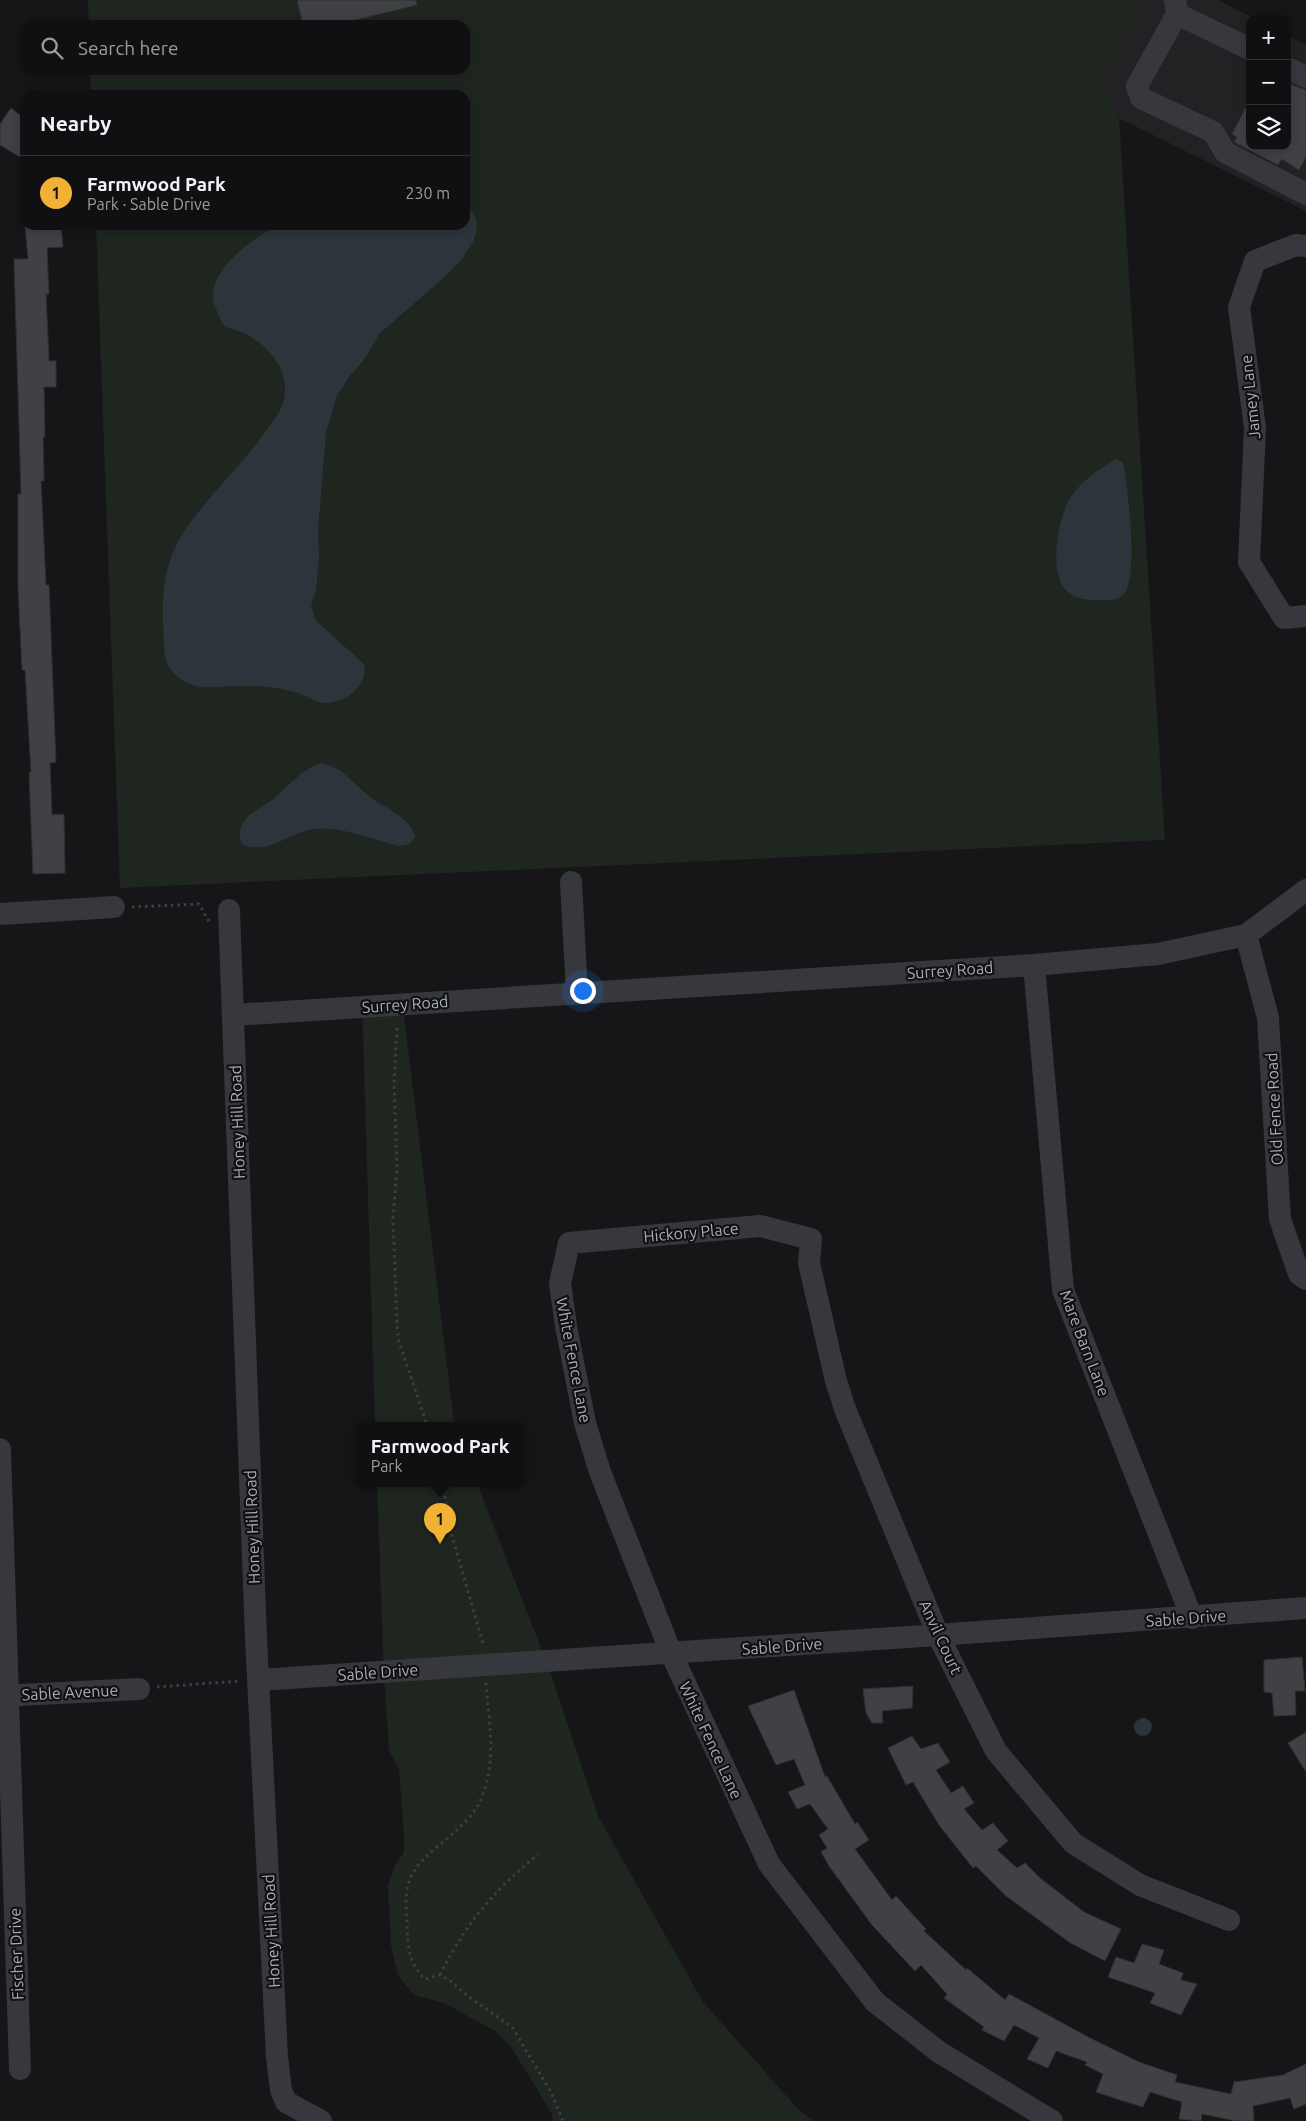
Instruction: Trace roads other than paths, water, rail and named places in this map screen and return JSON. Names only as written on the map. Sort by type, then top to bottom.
[{"type":"street","points":[[1246,47],[1176,7],[1137,86],[1141,98],[1213,132],[1224,152],[1306,194]]},
{"type":"street","points":[[1291,70],[1306,77]]},
{"type":"street","name":"Jamey Lane","points":[[1306,246],[1296,245],[1255,261],[1239,307],[1256,428],[1249,562],[1284,618],[1306,616]]},
{"type":"street","points":[[571,882],[577,993]]},
{"type":"street","name":"Surrey Road","points":[[233,1015],[1034,965],[1158,954],[1246,935],[1306,890]]},
{"type":"street","points":[[0,914],[114,908]]},
{"type":"street","name":"Honey Hill Road","points":[[229,910],[259,1680],[277,2057],[282,2090],[286,2102],[321,2121]]},
{"type":"street","name":"Old Fence Road","points":[[1246,935],[1268,1018],[1280,1219],[1299,1274],[1306,1279]]},
{"type":"street","name":"Mare Barn Lane","points":[[1034,965],[1063,1290],[1192,1618]]},
{"type":"street","name":"Hickory Place","points":[[569,1243],[760,1226],[811,1239]]},
{"type":"street","name":"Anvil Court","points":[[811,1239],[809,1263],[839,1390],[938,1635],[996,1751],[1073,1844],[1140,1886],[1229,1920]]},
{"type":"street","name":"White Fence Lane","points":[[569,1243],[560,1283],[566,1326],[586,1423],[600,1472],[671,1653],[769,1864],[875,2002],[939,2052],[1052,2121]]},
{"type":"street","name":"Fischer Drive","points":[[0,1449],[3,1696],[20,2069]]},
{"type":"street","name":"Sable Drive","points":[[259,1680],[1192,1618],[1306,1608]]},
{"type":"street","name":"Sable Avenue","points":[[3,1696],[140,1689]]},
{"type":"place","name":"Farmwood Park","points":[[440,1544]]}]
